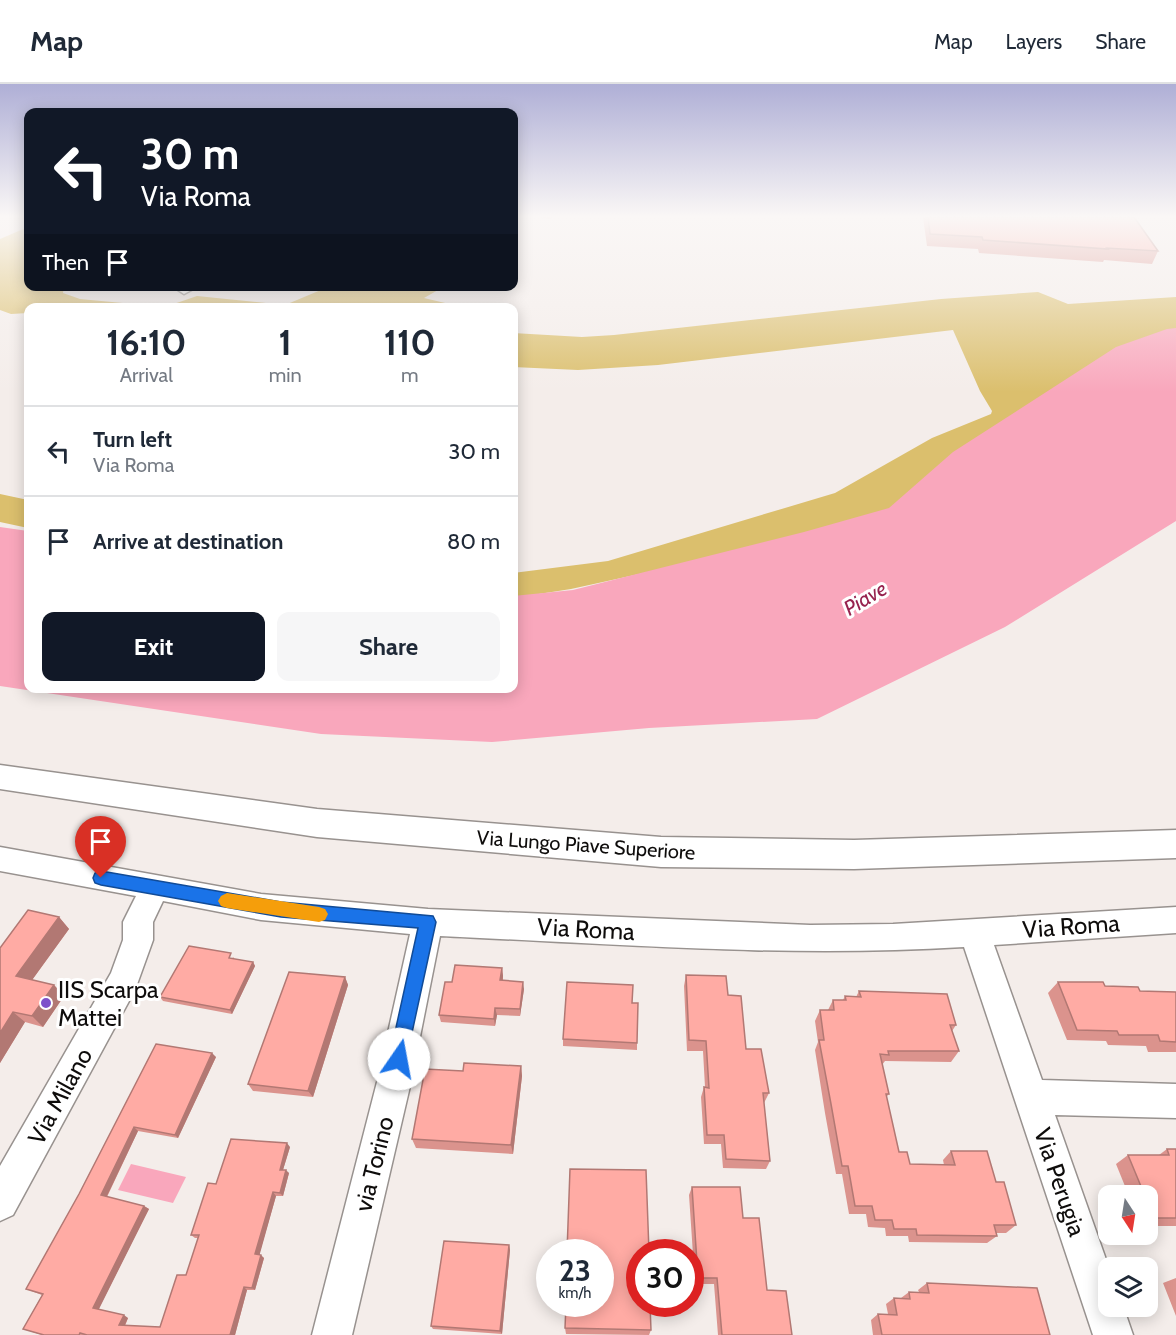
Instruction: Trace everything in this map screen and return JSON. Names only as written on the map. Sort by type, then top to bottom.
[{"type":"main road","name":"Via Lungo Piave Superiore","points":[[0,777],[317,823],[661,852],[708,854],[864,852],[1176,844]]},
{"type":"street","name":"Via Roma","points":[[0,860],[154,889],[320,914],[428,922],[810,939],[893,938],[1176,920]]},
{"type":"street","name":"Via Milano","points":[[0,1202],[124,980],[138,940],[138,922],[154,889]]},
{"type":"street","name":"via Torino","points":[[332,1335],[394,1082],[428,922]]},
{"type":"street","name":"Via Perugia","points":[[974,932],[1113,1335]]},
{"type":"street","name":"Via Perugia","points":[[1031,1097],[1176,1101]]},
{"type":"shaded area","points":[[0,275],[24,275],[24,291],[63,291],[63,293],[80,299],[122,303],[24,303],[24,313],[11,314],[0,310]]},
{"type":"shaded area","points":[[318,291],[436,291],[424,298],[445,303],[290,303]]},
{"type":"shaded area","points":[[1038,292],[1068,304],[1176,297],[1176,334],[940,500],[703,560],[571,589],[518,597],[518,572],[608,561],[835,493],[932,438],[991,414],[992,411],[980,391],[953,330],[658,365],[578,370],[518,367],[518,333],[582,337],[614,335],[941,299]]},
{"type":"shaded area","points":[[197,296],[265,303],[177,303]]},
{"type":"shaded area","points":[[0,494],[24,499],[24,527],[0,522]]},
{"type":"water","name":"Piave","points":[[1176,328],[1176,521],[1005,627],[817,719],[649,728],[492,742],[321,734],[47,693],[518,693],[518,596],[573,590],[804,532],[889,508],[953,452],[1116,347]]},
{"type":"water","points":[[0,527],[24,530],[24,690],[0,686]]},
{"type":"water","points":[[131,1164],[186,1177],[173,1203],[118,1190]]},
{"type":"building","points":[[28,910],[59,917],[16,976],[54,985],[32,1016],[13,1012],[0,1033],[0,948]]},
{"type":"building","points":[[189,946],[231,953],[229,958],[253,962],[230,1010],[160,997]]},
{"type":"building","points":[[455,965],[502,968],[500,980],[523,982],[520,1009],[495,1008],[494,1019],[439,1015],[445,982],[452,982]]},
{"type":"building","points":[[289,972],[345,977],[308,1091],[248,1084]]},
{"type":"building","points":[[686,975],[726,976],[728,995],[741,996],[746,1049],[761,1049],[769,1093],[763,1093],[770,1161],[726,1159],[724,1135],[707,1135],[704,1087],[709,1088],[706,1041],[689,1040]]},
{"type":"building","points":[[567,982],[633,985],[632,1003],[638,1003],[637,1043],[563,1039]]},
{"type":"building","points":[[1058,982],[1103,982],[1105,986],[1138,987],[1140,991],[1176,992],[1176,1042],[1160,1041],[1158,1035],[1119,1035],[1117,1031],[1077,1030]]},
{"type":"building","points":[[859,991],[947,994],[956,1025],[950,1025],[959,1051],[888,1051],[889,1055],[880,1054],[899,1152],[907,1152],[910,1164],[955,1165],[951,1151],[987,1151],[996,1182],[1004,1182],[1016,1225],[994,1225],[997,1236],[917,1235],[916,1229],[894,1229],[892,1220],[875,1220],[872,1206],[855,1206],[848,1166],[842,1166],[819,1040],[824,1040],[820,1010],[834,1010],[833,1000],[846,1000],[845,996],[861,997]]},
{"type":"building","points":[[156,1044],[212,1053],[175,1135],[134,1127],[101,1195],[144,1206],[93,1308],[124,1315],[119,1325],[160,1327],[177,1275],[186,1275],[199,1235],[191,1235],[208,1183],[216,1184],[231,1139],[287,1143],[280,1170],[286,1170],[280,1193],[273,1192],[255,1254],[261,1255],[252,1288],[244,1287],[230,1335],[87,1335],[80,1333],[79,1335],[44,1335],[23,1329],[43,1294],[26,1289],[79,1194]]},
{"type":"building","points":[[464,1063],[521,1066],[511,1145],[412,1139],[425,1069],[463,1071]]},
{"type":"building","points":[[1167,1149],[1176,1149],[1176,1218],[1158,1218],[1158,1185],[1140,1185],[1128,1155],[1169,1155]]},
{"type":"building","points":[[570,1169],[646,1170],[649,1239],[626,1239],[626,1317],[650,1317],[651,1330],[565,1328],[565,1317],[614,1317],[614,1239],[567,1239]]},
{"type":"building","points":[[692,1187],[740,1187],[743,1218],[759,1218],[767,1290],[786,1291],[792,1335],[722,1335],[717,1278],[704,1278],[704,1239],[695,1239]]},
{"type":"building","points":[[444,1241],[509,1245],[500,1331],[431,1326]]},
{"type":"building","points":[[927,1283],[1037,1288],[1050,1335],[882,1335],[878,1314],[897,1315],[894,1298],[910,1299],[909,1292],[929,1293]]},
{"type":"slow traffic","points":[[227,901],[319,914]]},
{"type":"place","name":"IIS Scarpa Mattei","points":[[46,1003]]},
{"type":"route","points":[[101,878],[154,889],[281,909],[428,922],[399,1059]]}]
